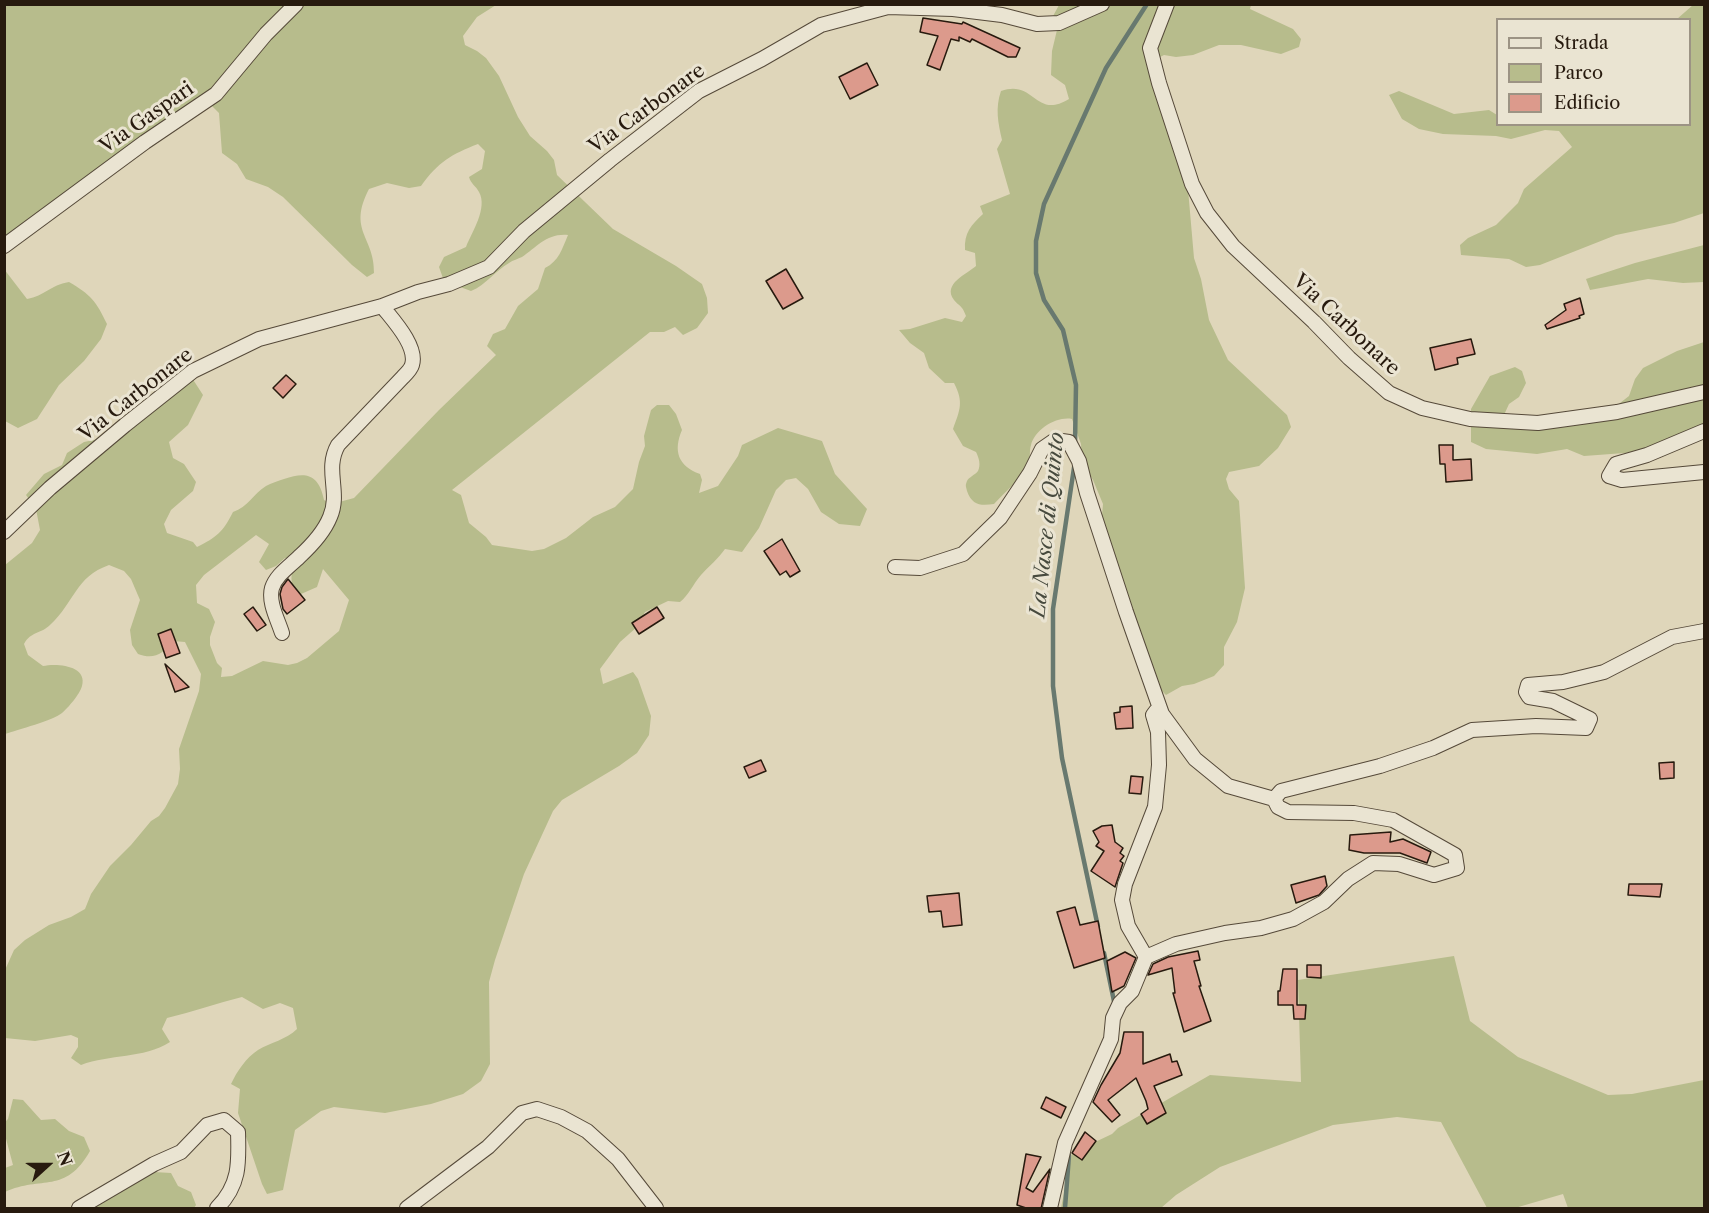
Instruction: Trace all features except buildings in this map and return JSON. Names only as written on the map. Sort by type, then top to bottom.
[{"type":"street","name":"Via Gaspari","points":[[4,246],[136,148],[216,94],[266,34],[296,4]]},
{"type":"street","name":"Via Carbonare","points":[[4,531],[124,425],[193,371],[259,339],[382,306],[418,292],[449,284],[489,267],[524,231],[699,91],[821,25],[888,7],[953,9],[1002,15],[1037,24],[1059,23],[1102,4]]},
{"type":"street","name":"Via Carbonare","points":[[1167,4],[1150,48],[1192,184],[1207,213],[1239,253],[1389,393],[1422,408],[1470,419],[1538,423],[1617,412],[1704,392]]},
{"type":"street","points":[[282,633],[271,598],[272,586],[281,573],[314,541],[331,515],[335,499],[331,469],[333,455],[338,445],[412,365],[412,354],[407,338],[382,306]]},
{"type":"street","points":[[1704,431],[1647,455],[1616,464],[1609,476],[1622,480],[1704,472]]},
{"type":"street","points":[[895,567],[920,568],[963,554],[1000,518],[1030,473],[1042,449],[1055,441],[1069,442],[1079,461],[1087,493],[1126,612],[1162,714],[1195,759],[1228,786],[1274,799],[1278,807],[1288,812],[1354,813],[1393,820],[1455,855],[1457,868],[1434,875],[1399,864],[1373,862],[1348,879],[1324,902],[1293,919],[1261,928],[1176,944],[1146,957],[1132,991],[1120,1003],[1113,1018],[1111,1039],[1065,1143],[1050,1209]]},
{"type":"street","points":[[1274,799],[1281,791],[1380,766],[1433,748],[1472,730],[1536,726],[1586,728],[1590,719],[1553,701],[1529,697],[1526,692],[1528,685],[1563,682],[1604,672],[1672,637],[1704,631]]},
{"type":"street","points":[[1146,957],[1128,926],[1122,900],[1125,884],[1155,807],[1159,765],[1158,732],[1153,715],[1156,711],[1162,714]]},
{"type":"street","points":[[407,1209],[488,1147],[522,1113],[537,1109],[561,1117],[587,1131],[618,1159],[656,1209]]},
{"type":"street","points":[[79,1209],[154,1164],[181,1152],[207,1125],[224,1120],[238,1132],[239,1168],[227,1198],[217,1209]]},
{"type":"green space","points":[[4,5],[496,5],[477,17],[463,36],[465,45],[486,58],[499,76],[518,117],[530,136],[554,160],[557,175],[613,229],[702,284],[707,298],[708,313],[697,328],[683,335],[675,327],[664,332],[650,332],[452,490],[461,495],[469,523],[492,545],[532,551],[544,549],[566,538],[593,517],[615,507],[633,489],[645,446],[644,436],[651,410],[657,405],[669,405],[676,414],[682,430],[678,445],[679,457],[687,467],[700,474],[702,480],[699,493],[718,486],[738,456],[742,445],[778,428],[822,441],[835,474],[867,509],[860,526],[839,524],[821,512],[808,489],[796,478],[786,480],[776,490],[759,528],[742,552],[725,549],[680,602],[668,601],[645,612],[637,627],[620,642],[600,669],[603,684],[633,672],[638,679],[651,716],[649,735],[637,753],[562,800],[553,811],[524,874],[489,982],[490,1064],[481,1081],[463,1094],[431,1104],[385,1113],[334,1107],[321,1111],[295,1130],[283,1190],[267,1194],[262,1184],[238,1113],[240,1089],[231,1084],[242,1065],[254,1053],[297,1029],[293,1008],[280,1003],[263,1009],[242,997],[233,999],[167,1018],[162,1029],[170,1042],[160,1047],[138,1054],[81,1065],[71,1058],[78,1047],[78,1038],[71,1035],[35,1041],[5,1038],[5,970],[14,950],[49,925],[85,909],[91,894],[110,866],[165,808],[178,784],[179,749],[199,691],[201,674],[185,642],[173,641],[158,655],[138,654],[132,645],[130,630],[140,600],[131,579],[124,571],[109,565],[89,576],[50,625],[30,637],[24,644],[28,655],[43,666],[63,665],[76,670],[83,679],[79,693],[58,716],[5,734],[5,565],[32,543],[40,530],[36,509],[26,495],[44,474],[62,465],[67,453],[84,442],[114,436],[137,406],[192,378],[203,395],[188,425],[169,442],[173,458],[184,464],[196,482],[193,491],[171,510],[164,524],[167,533],[193,542],[197,547],[219,533],[233,512],[243,507],[261,489],[272,483],[299,475],[315,480],[324,500],[332,504],[354,498],[496,355],[487,346],[493,334],[505,329],[518,306],[538,289],[545,268],[557,258],[568,235],[548,238],[522,257],[504,266],[471,291],[444,281],[439,267],[444,257],[466,247],[482,205],[479,192],[469,177],[482,169],[485,151],[478,144],[446,160],[421,186],[409,188],[387,183],[369,189],[361,215],[361,225],[373,261],[374,273],[367,277],[283,197],[268,187],[246,179],[237,164],[222,153],[219,113],[204,98],[5,244]],"holes":[[[256,535],[269,544],[259,562],[266,570],[276,566],[285,558],[294,561],[292,583],[301,594],[317,587],[323,569],[349,600],[339,631],[307,658],[297,663],[288,665],[263,661],[232,676],[221,677],[222,668],[217,663],[210,645],[215,622],[209,609],[197,603],[196,585],[204,575]]]},
{"type":"green space","points":[[1059,5],[1251,5],[1250,9],[1293,29],[1301,39],[1299,47],[1281,54],[1241,45],[1219,45],[1193,55],[1176,57],[1164,55],[1148,68],[1172,124],[1188,189],[1194,258],[1201,279],[1209,320],[1228,360],[1287,415],[1291,427],[1278,448],[1259,466],[1229,472],[1226,479],[1229,489],[1239,501],[1245,588],[1237,622],[1224,647],[1224,665],[1214,676],[1182,686],[1166,695],[1161,690],[1149,660],[1142,635],[1101,527],[1103,504],[1093,480],[1082,463],[1081,444],[1072,419],[1053,422],[1042,429],[1033,439],[1028,464],[1017,480],[994,504],[977,504],[969,496],[966,485],[978,471],[978,457],[976,452],[963,446],[953,429],[960,406],[954,383],[945,383],[929,368],[924,353],[910,343],[899,330],[910,329],[945,318],[962,322],[966,316],[954,300],[951,289],[957,280],[976,266],[975,253],[965,250],[967,234],[983,214],[980,206],[1010,194],[997,149],[1002,140],[998,122],[1001,91],[1021,90],[1049,105],[1069,99],[1065,85],[1051,75],[1052,51],[1057,30],[1052,18]]},
{"type":"green space","points":[[1693,5],[1704,5],[1704,213],[1674,223],[1616,235],[1540,265],[1526,267],[1509,259],[1461,255],[1460,245],[1468,238],[1496,225],[1518,203],[1524,189],[1572,147],[1559,131],[1545,130],[1511,139],[1496,136],[1443,134],[1419,129],[1402,119],[1389,95],[1399,91],[1454,114],[1489,110],[1496,114],[1496,126],[1691,126],[1691,18],[1678,18]]},
{"type":"green space","points":[[1704,245],[1704,282],[1683,283],[1648,279],[1590,290],[1586,279],[1635,263]]},
{"type":"green space","points":[[4,269],[27,299],[69,282],[92,299],[107,324],[101,339],[84,361],[59,385],[37,419],[18,428],[5,421]]},
{"type":"green space","points":[[1704,342],[1704,425],[1638,452],[1584,456],[1567,449],[1537,454],[1486,449],[1471,442],[1471,409],[1490,376],[1515,367],[1522,371],[1526,383],[1519,397],[1509,404],[1504,415],[1513,428],[1611,410],[1629,396],[1635,379],[1643,368],[1677,351]]},
{"type":"green space","points":[[1454,956],[1470,1021],[1518,1057],[1608,1095],[1632,1094],[1704,1080],[1704,1208],[1568,1208],[1563,1194],[1515,1208],[1487,1208],[1441,1122],[1397,1117],[1333,1125],[1220,1167],[1176,1195],[1161,1208],[1061,1208],[1072,1153],[1112,1134],[1118,1128],[1210,1075],[1301,1082],[1298,980]]},
{"type":"green space","points":[[13,1099],[23,1100],[41,1120],[55,1119],[69,1131],[84,1137],[90,1151],[81,1165],[71,1174],[52,1182],[18,1187],[5,1192],[5,1168],[13,1165],[5,1135],[5,1122],[8,1119]]},
{"type":"green space","points":[[154,1172],[171,1173],[178,1186],[191,1192],[196,1205],[194,1208],[82,1208],[116,1183]]},
{"type":"waterway","name":"La Nasce di Quinto","points":[[1075,444],[1076,385],[1063,330],[1044,300],[1036,273],[1036,241],[1044,204],[1106,68],[1147,4]]},
{"type":"waterway","name":"La Nasce di Quinto","points":[[1075,461],[1053,609],[1053,686],[1062,758],[1098,927]]},
{"type":"waterway","name":"La Nasce di Quinto","points":[[1104,953],[1115,1006]]},
{"type":"waterway","name":"La Nasce di Quinto","points":[[1065,1208],[1069,1155]]}]
